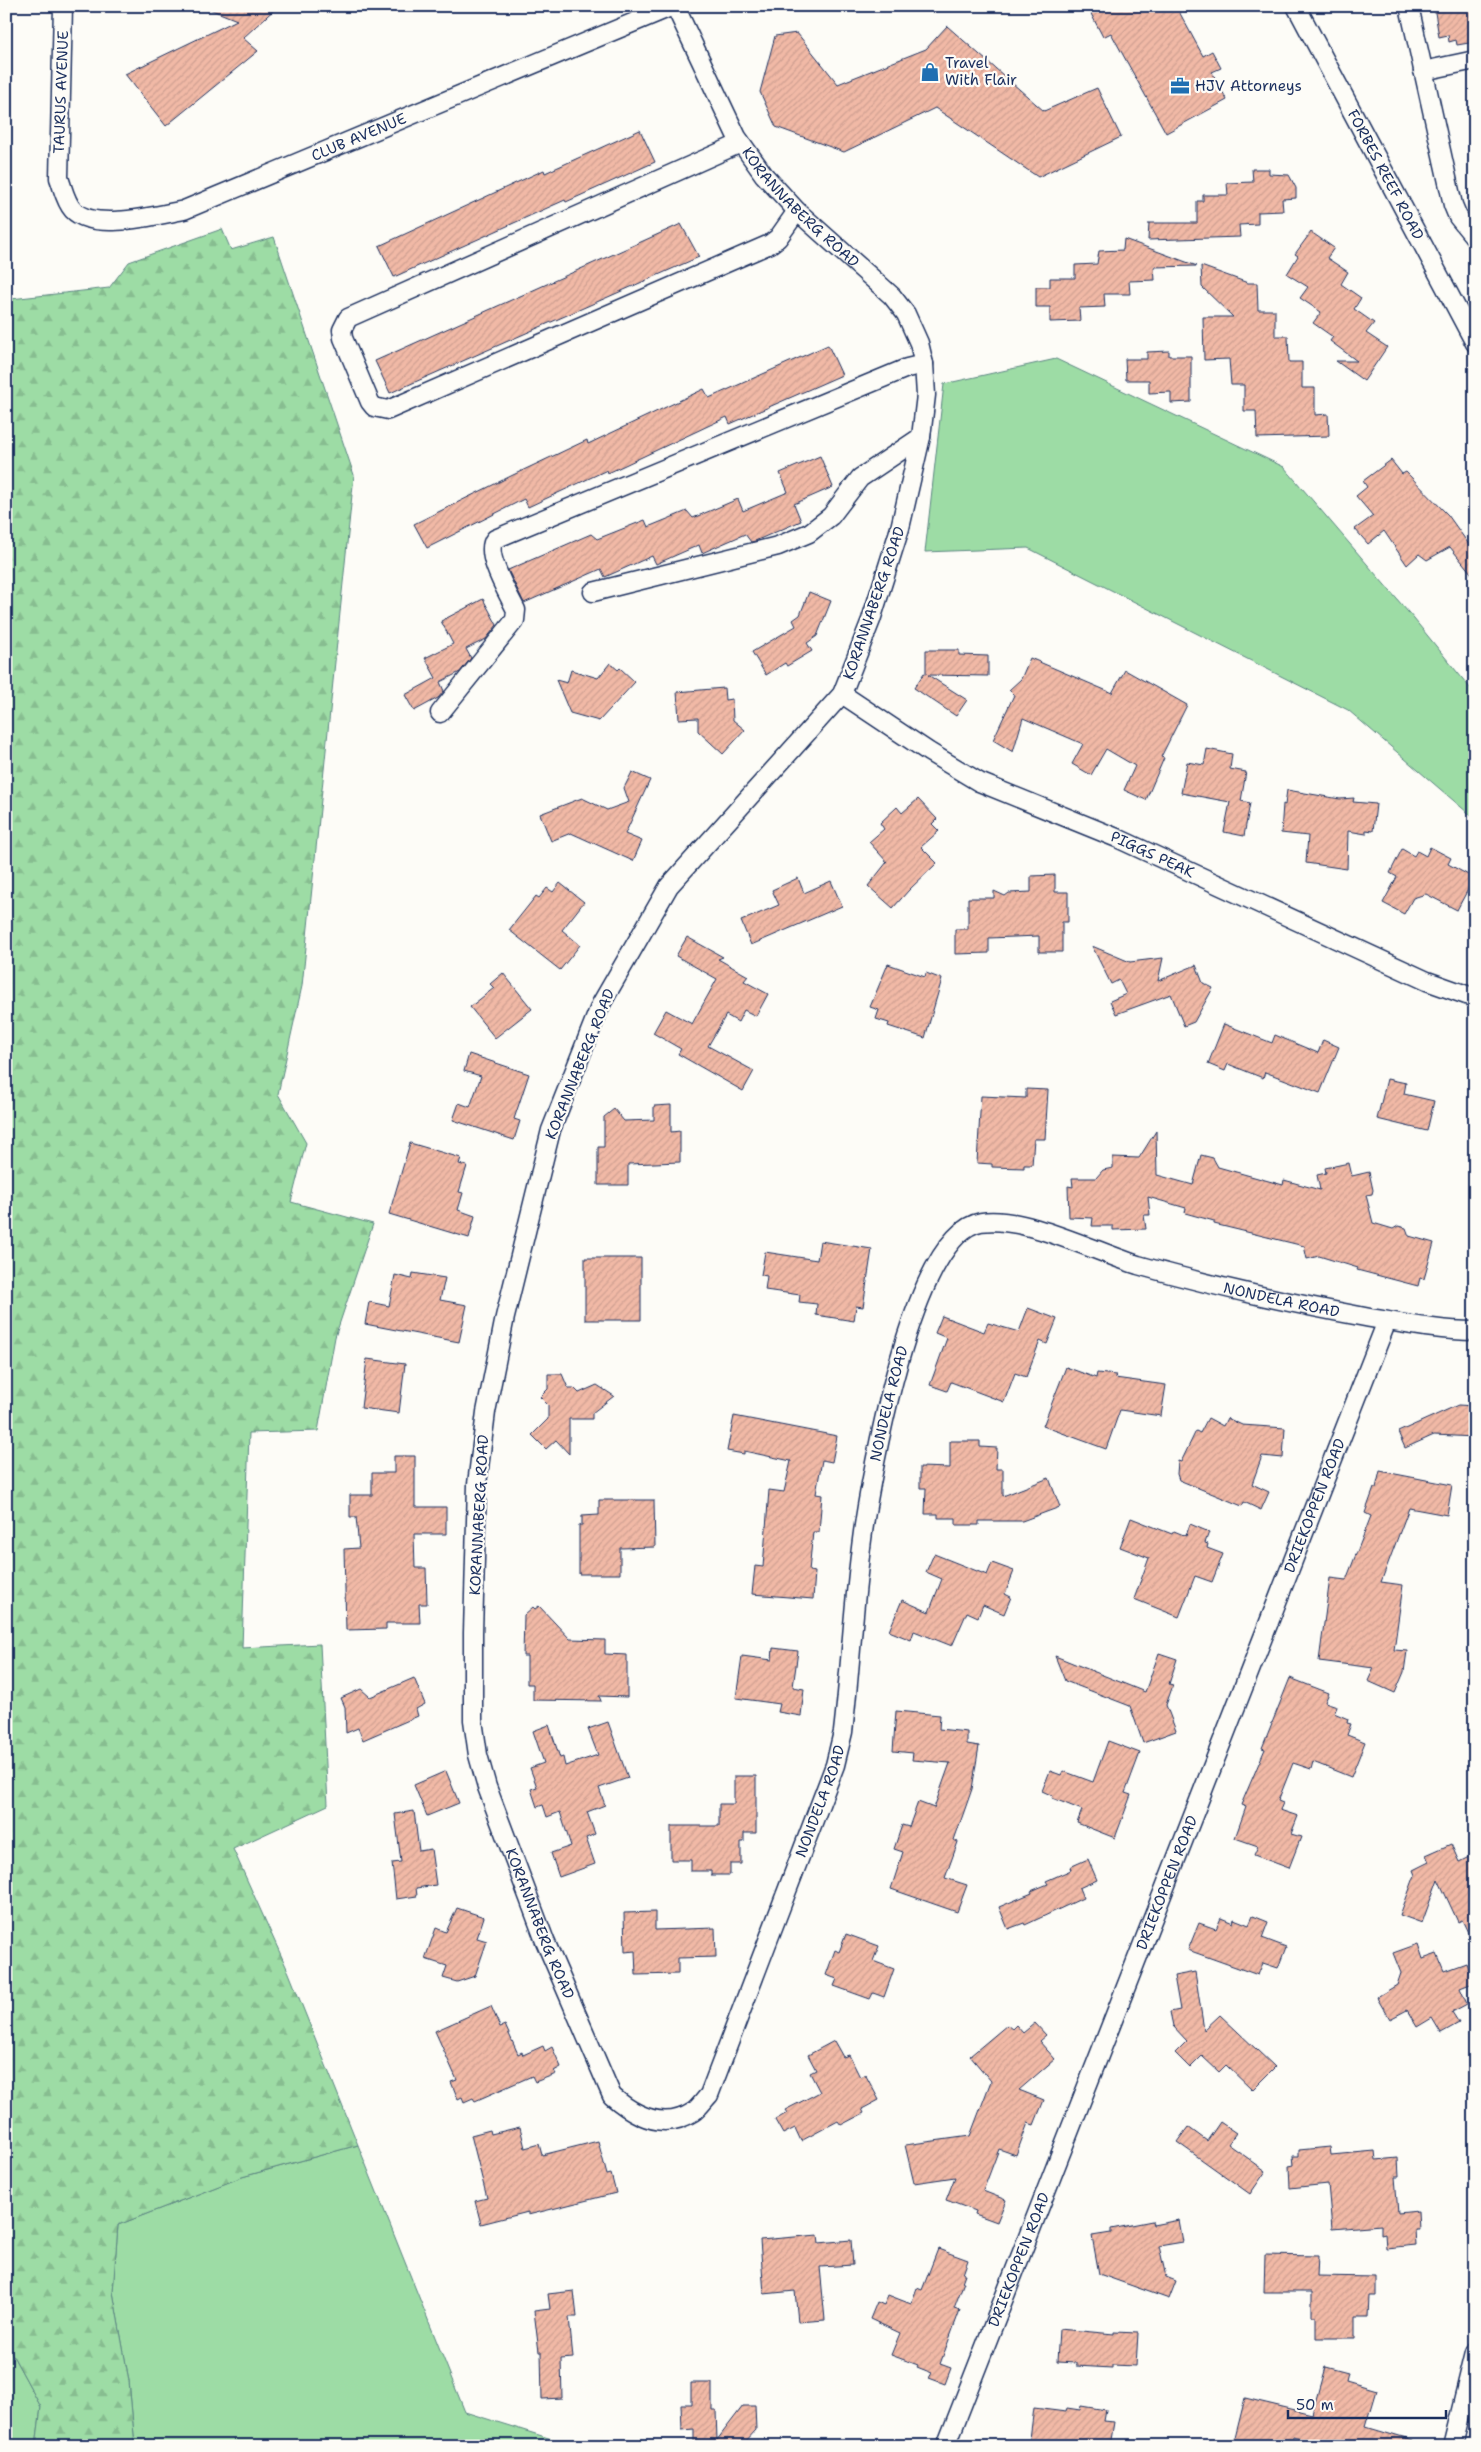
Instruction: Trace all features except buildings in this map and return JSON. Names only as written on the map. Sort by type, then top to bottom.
[{"type":"street","name":"TAURUS AVENUE","points":[[58,178],[63,6]]},
{"type":"street","name":"CLUB AVENUE","points":[[58,178],[69,204],[75,212],[87,217],[105,221],[123,220],[184,210],[674,6]]},
{"type":"street","name":"KORANNABERG ROAD","points":[[674,6],[741,143],[764,175],[798,211],[892,296],[913,326],[924,364],[926,395],[922,437],[892,553],[861,649],[842,694],[669,886],[601,1004],[550,1130],[505,1317],[486,1412],[477,1484],[473,1720],[478,1755],[488,1787],[545,1941],[612,2096],[629,2111],[643,2118],[660,2120],[678,2118],[693,2112],[710,2095]]},
{"type":"street","name":"FORBES REEF ROAD","points":[[1296,6],[1475,343]]},
{"type":"street","points":[[1409,6],[1453,205],[1458,217],[1475,238]]},
{"type":"street","points":[[1423,71],[1475,60]]},
{"type":"street","points":[[741,143],[348,318],[342,330],[343,338],[374,407],[388,410],[770,244],[778,238],[798,211]]},
{"type":"street","points":[[440,713],[515,620],[516,610],[491,555],[492,543],[495,539],[907,368],[924,364]]},
{"type":"street","points":[[593,592],[778,546],[808,533],[831,516],[860,478],[922,437]]},
{"type":"street","name":"PIGGS PEAK","points":[[842,694],[929,752],[980,782],[1117,838],[1427,982],[1475,998]]},
{"type":"street","name":"NONDELA ROAD","points":[[710,2095],[835,1765],[843,1732],[866,1509],[887,1406],[913,1316],[944,1249],[960,1232],[980,1222],[1003,1221],[1026,1226],[1147,1267],[1251,1294],[1387,1321],[1475,1332]]},
{"type":"street","name":"DRIEKOPPEN ROAD","points":[[946,2446],[1387,1321]]},
{"type":"street","points":[[1452,2446],[1475,2352]]},
{"type":"green space","points":[[222,229],[231,250],[274,237],[354,475],[302,986],[278,1094],[306,1143],[291,1202],[373,1224],[335,1337],[318,1431],[249,1433],[242,1648],[320,1644],[328,1805],[233,1849],[289,1973],[358,2145],[242,2177],[118,2225],[113,2292],[129,2381],[135,2446],[36,2446],[41,2407],[6,2343],[6,262],[9,262],[11,299],[109,288],[129,262]]},
{"type":"green space","points":[[1056,359],[1284,467],[1414,619],[1475,694],[1475,819],[1348,710],[1028,548],[925,552],[944,384]]},
{"type":"green space","points":[[358,2145],[465,2412],[574,2446],[135,2446],[129,2381],[113,2292],[118,2225],[242,2177]]},
{"type":"green space","points":[[6,2343],[41,2407],[36,2446],[6,2446]]},
{"type":"place","name":"Travel With Flair","points":[[930,72]]},
{"type":"place","name":"HJV Attorneys","points":[[1180,86]]}]
